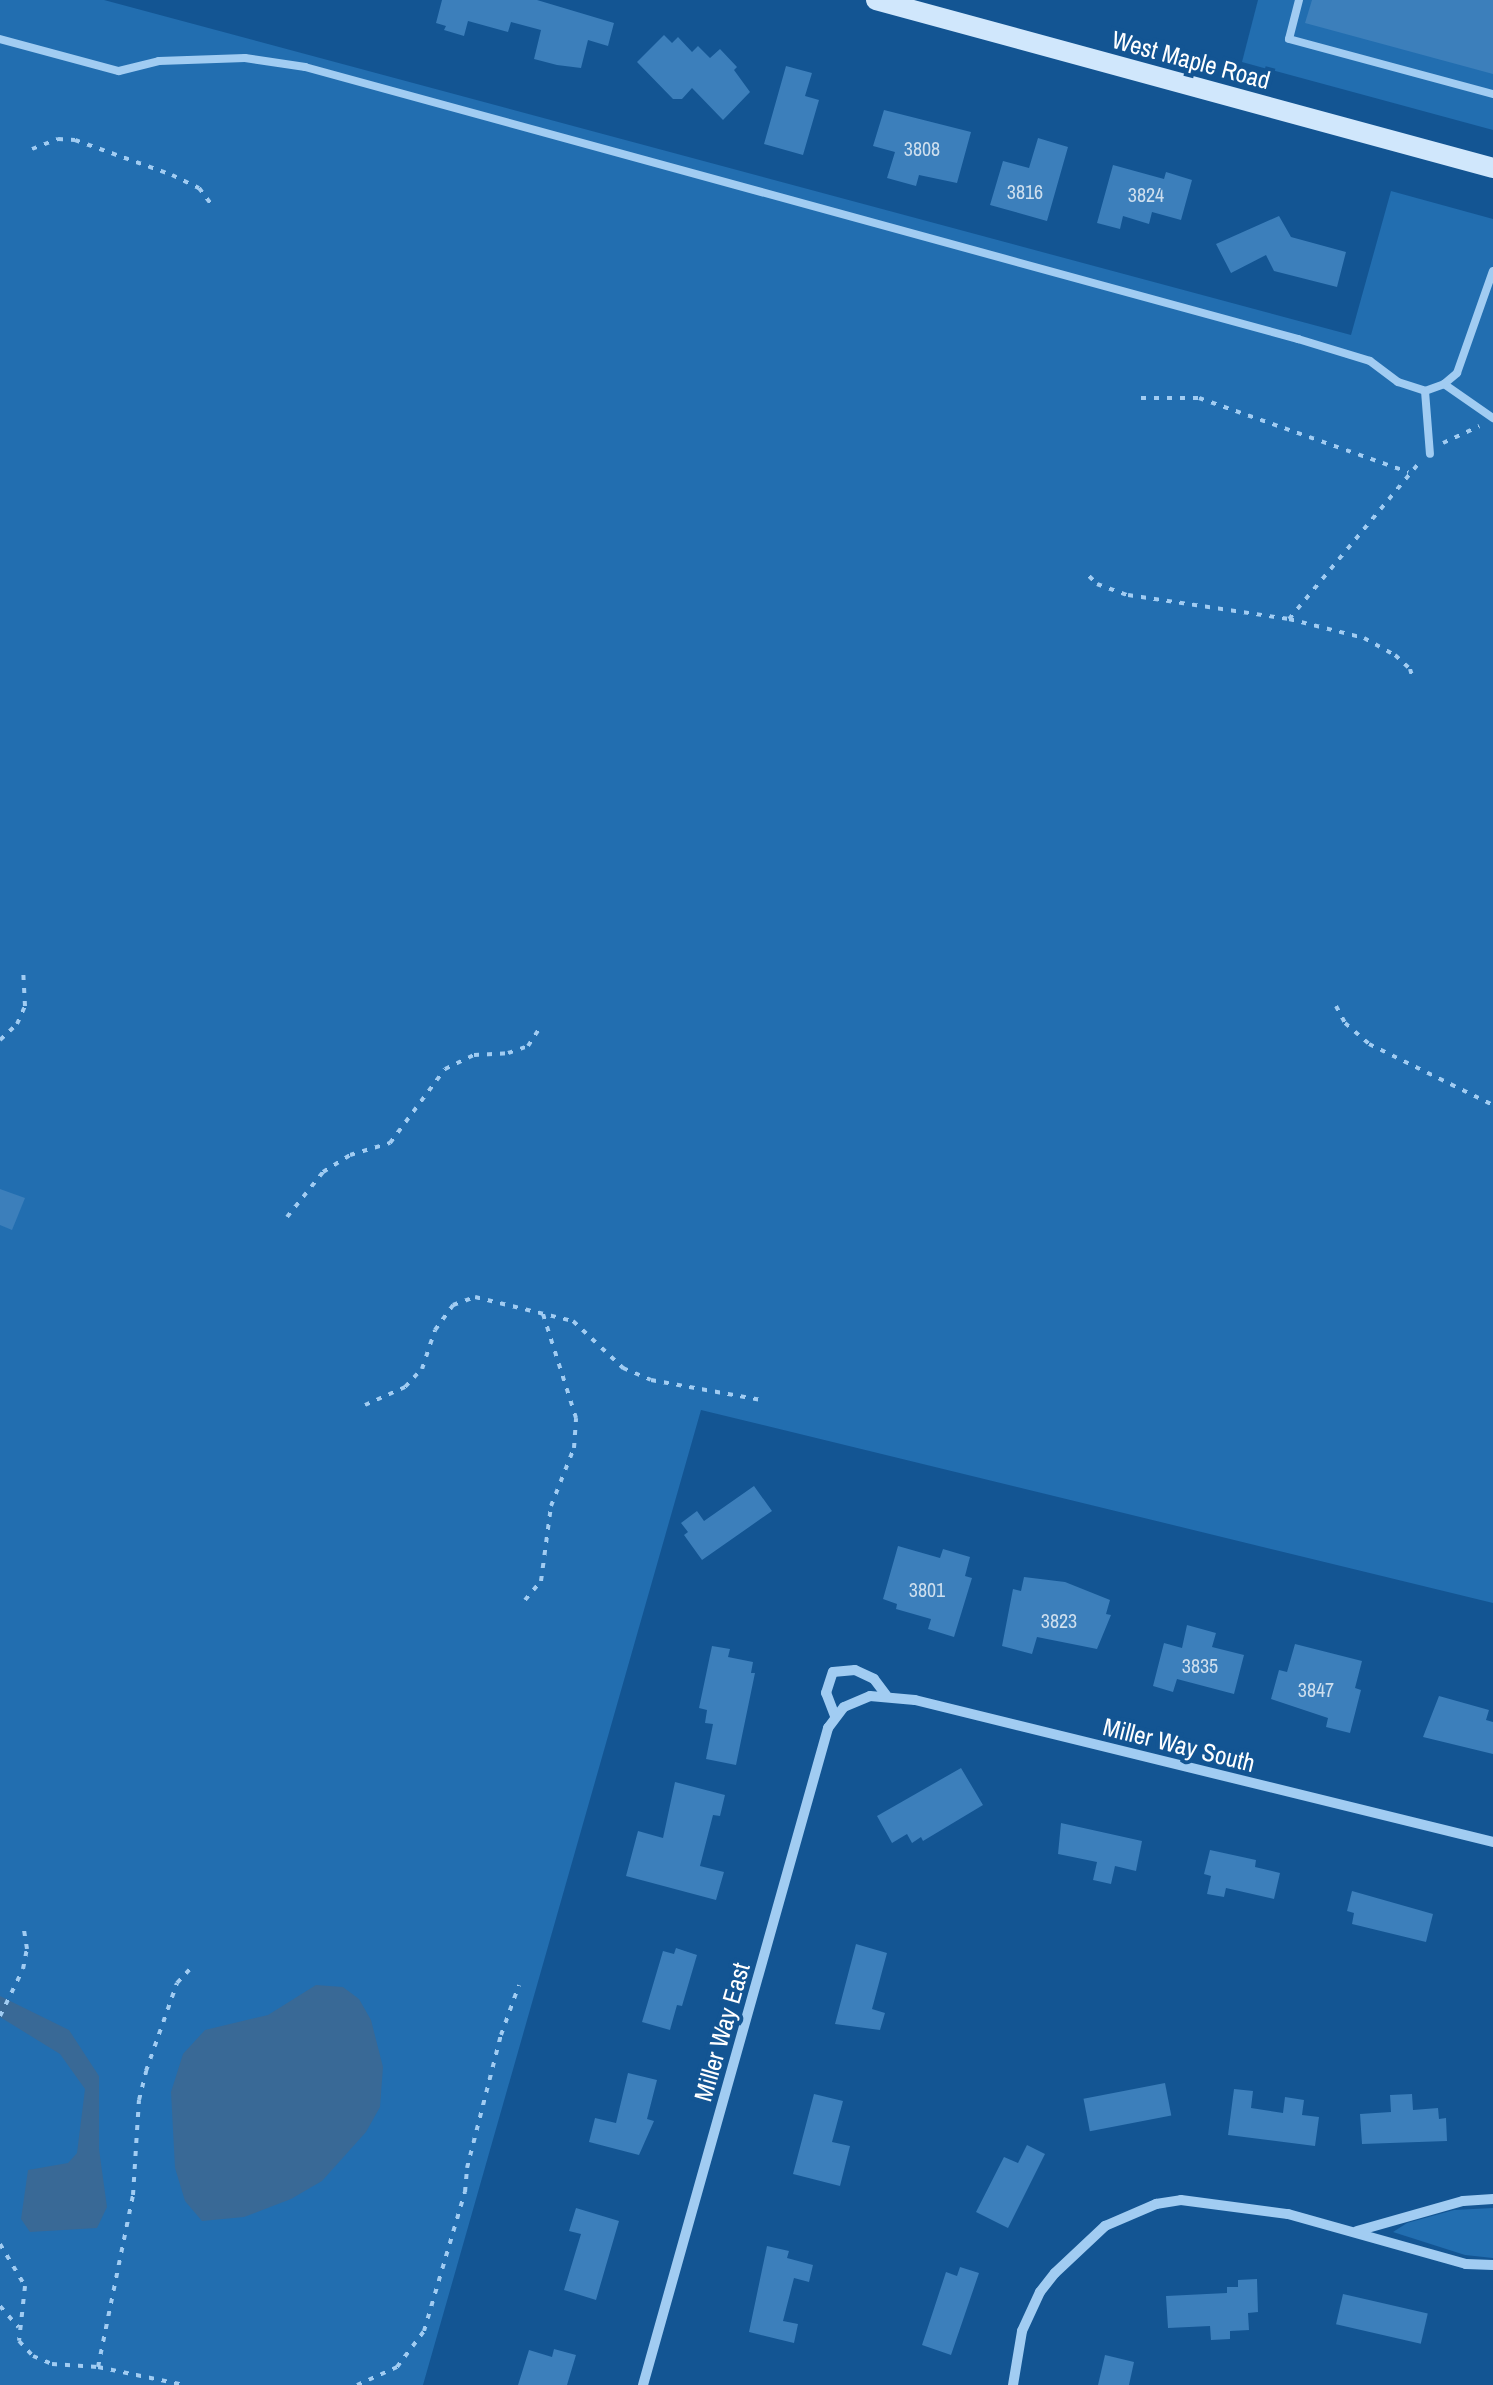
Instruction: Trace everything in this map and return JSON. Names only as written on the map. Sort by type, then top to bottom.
[{"type":"main road","name":"West Maple Road","points":[[876,0],[1493,168]]},
{"type":"street","name":"Miller Way East","points":[[643,2385],[828,1728],[835,1716],[826,1693],[833,1672],[855,1670],[874,1679],[886,1695]]},
{"type":"street","name":"Miller Way South","points":[[835,1716],[856,1701],[886,1695],[1493,1842]]},
{"type":"street","points":[[1013,2385],[1022,2331],[1040,2292],[1086,2240],[1120,2218],[1181,2200],[1288,2214],[1466,2264],[1493,2265]]},
{"type":"street","points":[[1356,2232],[1463,2202],[1493,2200]]},
{"type":"lane","points":[[1299,0],[1289,38],[1493,94]]},
{"type":"lane","points":[[0,40],[119,70],[159,61],[246,58],[304,67],[1298,338],[1370,360],[1398,382],[1425,390],[1444,384],[1462,362],[1493,271]]},
{"type":"lane","points":[[1444,384],[1493,420]]},
{"type":"lane","points":[[1425,390],[1430,454]]},
{"type":"path","points":[[32,149],[58,139],[74,140],[172,174],[200,188],[211,204]]},
{"type":"path","points":[[1141,398],[1199,398],[1408,472]]},
{"type":"path","points":[[1289,619],[1408,472],[1454,434],[1493,420]]},
{"type":"path","points":[[1089,576],[1097,584],[1128,595],[1289,619],[1364,638],[1395,655],[1413,679]]},
{"type":"path","points":[[0,1040],[18,1024],[25,1006],[24,972]]},
{"type":"path","points":[[1336,1006],[1345,1023],[1370,1044],[1493,1105]]},
{"type":"path","points":[[287,1216],[324,1172],[350,1155],[390,1143],[444,1069],[474,1055],[508,1053],[528,1046],[542,1026]]},
{"type":"path","points":[[365,1405],[406,1387],[422,1369],[434,1330],[453,1305],[475,1297],[572,1320],[602,1352],[637,1374],[761,1400]]},
{"type":"path","points":[[525,1600],[541,1581],[551,1506],[574,1448],[576,1418],[542,1311]]},
{"type":"path","points":[[0,2016],[11,1996],[26,1949],[23,1924]]},
{"type":"path","points":[[98,2367],[132,2195],[146,2071],[177,1983],[192,1968]]},
{"type":"path","points":[[356,2385],[398,2367],[424,2331],[465,2192],[467,2168],[500,2035],[520,1985]]},
{"type":"path","points":[[1,2248],[25,2286],[18,2341],[33,2356],[52,2364],[98,2367],[184,2385]]},
{"type":"path","points":[[0,2306],[18,2326]]},
{"type":"shaded area","points":[[0,0],[104,0],[1351,335],[1391,191],[1493,219],[1493,1603],[701,1410],[423,2385],[0,2385]]},
{"type":"shaded area","points":[[1258,0],[1493,0],[1493,130],[1242,62]]},
{"type":"shaded area","points":[[316,1985],[343,1987],[359,1999],[371,2020],[383,2067],[380,2107],[366,2132],[322,2181],[291,2199],[244,2217],[202,2221],[185,2201],[175,2168],[171,2092],[183,2054],[205,2030],[268,2015]]},
{"type":"shaded area","points":[[0,1996],[69,2030],[99,2076],[99,2149],[107,2207],[97,2228],[30,2232],[21,2219],[28,2170],[68,2163],[77,2153],[85,2089],[60,2054],[0,2017]]},
{"type":"shaded area","points":[[1493,2208],[1493,2258],[1465,2255],[1393,2232],[1407,2223],[1454,2210]]},
{"type":"building","points":[[442,0],[537,0],[614,23],[608,46],[588,40],[581,68],[557,65],[534,59],[541,30],[511,22],[508,32],[468,21],[464,36],[444,30],[446,26],[436,23]]},
{"type":"building","points":[[1312,0],[1493,0],[1493,74],[1305,23]]},
{"type":"building","points":[[664,35],[672,43],[678,37],[692,52],[698,46],[710,58],[720,49],[737,67],[734,70],[750,92],[723,120],[692,88],[682,99],[673,99],[637,62]]},
{"type":"building","points":[[786,66],[812,73],[805,96],[819,100],[803,155],[764,144]]},
{"type":"building","points":[[884,110],[971,132],[957,183],[919,175],[916,186],[887,178],[895,152],[873,146]]},
{"type":"building","points":[[1038,138],[1068,147],[1047,221],[990,205],[1003,161],[1029,168]]},
{"type":"building","points":[[1113,165],[1164,179],[1166,172],[1192,180],[1181,220],[1152,212],[1149,224],[1123,216],[1120,229],[1097,223]]},
{"type":"building","points":[[1279,216],[1291,237],[1346,252],[1337,287],[1274,271],[1266,255],[1231,273],[1216,244]]},
{"type":"building","points":[[0,1189],[25,1198],[12,1230],[0,1225]]},
{"type":"building","points":[[754,1486],[772,1511],[702,1560],[684,1535],[688,1532],[681,1523],[697,1511],[704,1521]]},
{"type":"building","points":[[898,1546],[940,1558],[943,1549],[970,1557],[965,1576],[972,1578],[954,1637],[928,1629],[931,1619],[896,1609],[897,1604],[883,1599]]},
{"type":"building","points":[[1024,1577],[1065,1582],[1110,1600],[1106,1614],[1111,1615],[1097,1649],[1037,1637],[1032,1654],[1002,1646],[1013,1589],[1021,1591]]},
{"type":"building","points":[[1187,1625],[1216,1633],[1212,1647],[1244,1655],[1234,1694],[1177,1679],[1173,1692],[1153,1686],[1164,1643],[1182,1648]]},
{"type":"building","points":[[1295,1644],[1362,1661],[1355,1688],[1361,1690],[1350,1733],[1326,1727],[1328,1718],[1271,1699],[1279,1670],[1287,1672]]},
{"type":"building","points":[[712,1646],[730,1649],[728,1657],[753,1662],[751,1673],[755,1673],[736,1765],[706,1759],[713,1724],[705,1723],[707,1710],[699,1708]]},
{"type":"building","points":[[1439,1696],[1489,1710],[1486,1720],[1493,1722],[1493,1754],[1423,1737]]},
{"type":"building","points":[[961,1768],[983,1805],[923,1841],[921,1837],[912,1843],[907,1834],[892,1843],[877,1816]]},
{"type":"building","points":[[675,1782],[725,1795],[720,1816],[713,1815],[700,1866],[724,1872],[716,1900],[626,1876],[638,1831],[663,1838]]},
{"type":"building","points":[[1061,1823],[1142,1841],[1136,1871],[1115,1866],[1111,1884],[1093,1880],[1097,1862],[1058,1854]]},
{"type":"building","points":[[1210,1850],[1256,1860],[1255,1867],[1280,1873],[1274,1899],[1226,1888],[1224,1897],[1207,1894],[1211,1876],[1204,1874]]},
{"type":"building","points":[[1352,1891],[1433,1914],[1426,1942],[1352,1924],[1354,1913],[1347,1911]]},
{"type":"building","points":[[856,1944],[887,1953],[872,2009],[885,2013],[880,2030],[835,2024]]},
{"type":"building","points":[[676,1948],[697,1955],[682,2006],[677,2005],[670,2030],[642,2022],[663,1951],[674,1954]]},
{"type":"building","points":[[628,2073],[657,2080],[647,2119],[654,2121],[639,2155],[589,2142],[595,2118],[616,2123]]},
{"type":"building","points":[[1165,2083],[1171,2115],[1090,2131],[1084,2099]]},
{"type":"building","points":[[1234,2089],[1253,2091],[1251,2108],[1283,2113],[1285,2097],[1304,2100],[1302,2115],[1319,2117],[1315,2146],[1228,2135]]},
{"type":"building","points":[[814,2094],[843,2101],[832,2142],[850,2146],[840,2186],[793,2174]]},
{"type":"building","points":[[1412,2094],[1413,2110],[1438,2108],[1439,2119],[1446,2118],[1447,2141],[1362,2144],[1360,2114],[1391,2112],[1390,2095]]},
{"type":"building","points":[[1027,2145],[1045,2154],[1008,2228],[976,2212],[1004,2157],[1018,2163]]},
{"type":"building","points":[[576,2208],[619,2221],[596,2300],[564,2290],[581,2234],[569,2231]]},
{"type":"building","points":[[767,2246],[789,2251],[787,2258],[813,2265],[809,2282],[794,2278],[783,2321],[798,2324],[794,2343],[749,2332]]},
{"type":"building","points":[[960,2267],[979,2273],[951,2355],[922,2345],[946,2272],[957,2276]]},
{"type":"building","points":[[1257,2279],[1258,2312],[1248,2313],[1249,2330],[1230,2331],[1230,2339],[1211,2340],[1210,2326],[1168,2328],[1166,2296],[1227,2293],[1227,2287],[1238,2287],[1238,2280]]},
{"type":"building","points":[[1343,2294],[1428,2314],[1421,2344],[1336,2324]]},
{"type":"building","points":[[554,2349],[576,2355],[567,2385],[518,2385],[529,2350],[552,2357]]},
{"type":"building","points":[[1105,2355],[1134,2362],[1129,2385],[1098,2385]]}]
